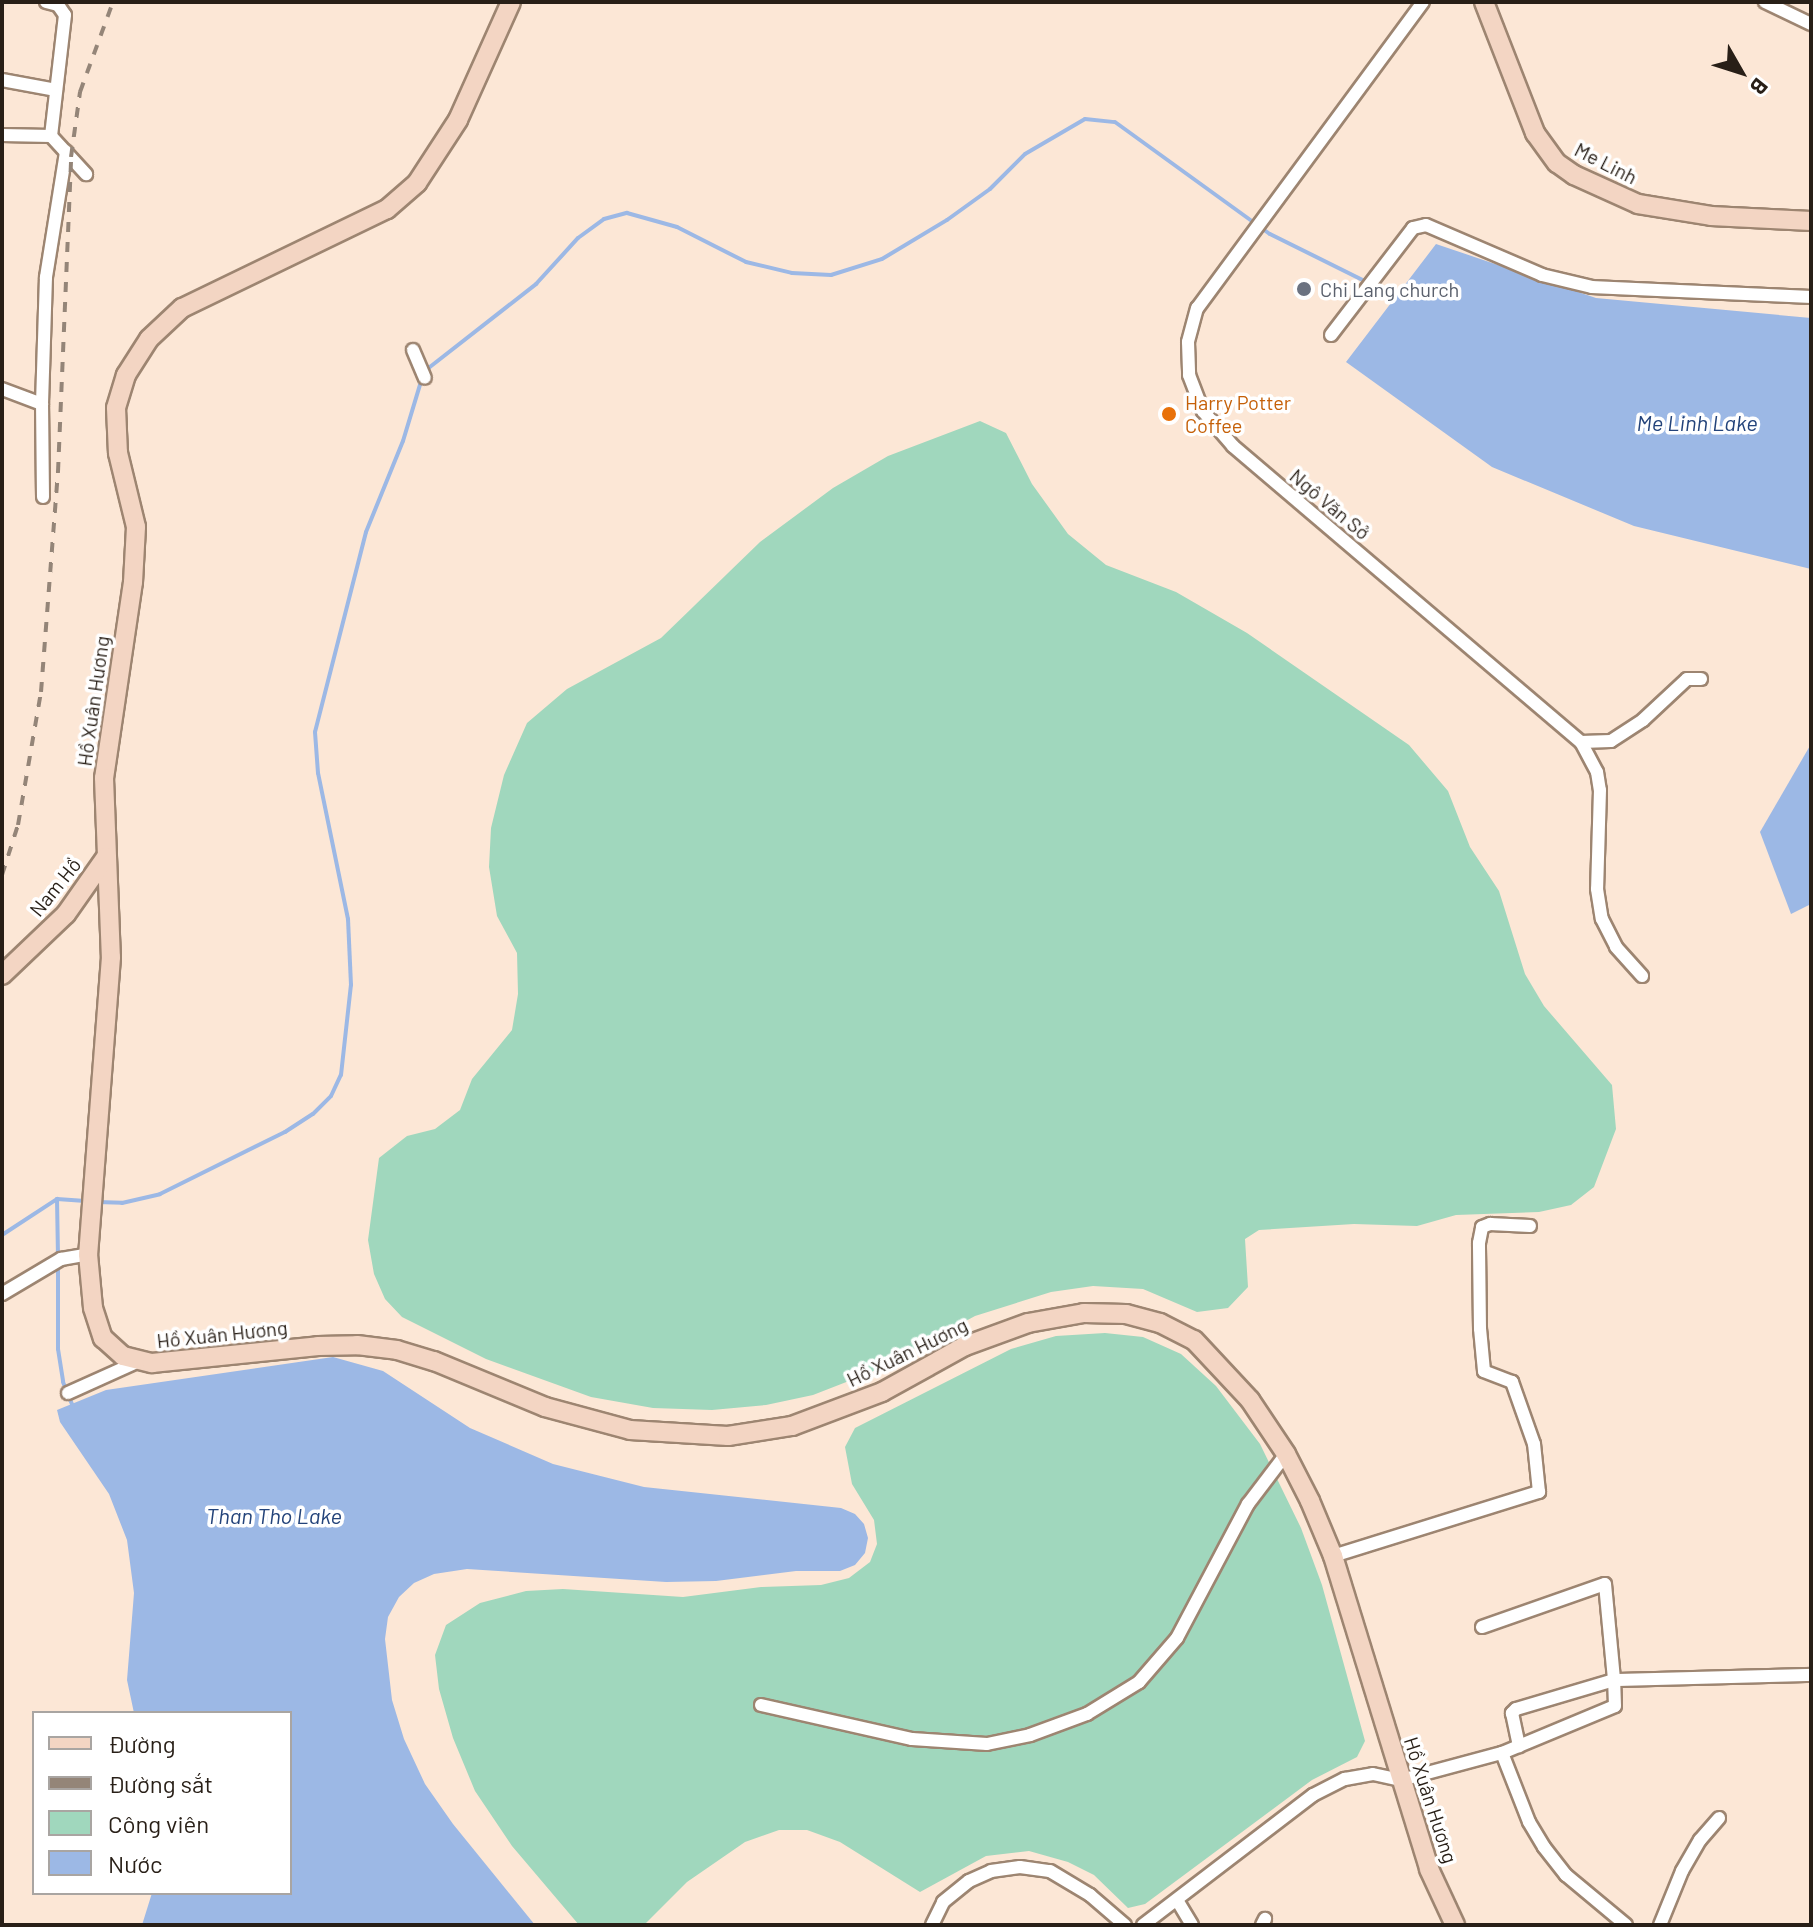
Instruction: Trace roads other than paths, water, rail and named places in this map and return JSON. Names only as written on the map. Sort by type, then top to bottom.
[{"type":"main road","name":"Hồ Xuân Hương","points":[[511,2],[458,120],[417,183],[387,209],[182,308],[149,339],[126,375],[116,408],[118,453],[136,527],[133,582],[104,778],[111,957],[89,1246],[97,1326],[111,1348],[137,1362],[172,1363],[318,1346],[360,1345],[397,1350],[434,1361],[545,1407],[630,1430],[728,1436],[792,1426],[817,1417],[882,1392],[965,1346],[1028,1323],[1084,1313],[1126,1314],[1160,1323],[1194,1340],[1250,1400],[1286,1454],[1333,1556],[1429,1869],[1455,1925]]},
{"type":"main road","name":"Me Linh","points":[[1484,2],[1535,133],[1551,156],[1574,175],[1638,204],[1711,216],[1811,221]]},
{"type":"main road","name":"Nam Hồ","points":[[2,975],[66,914],[106,857]]},
{"type":"street","points":[[46,2],[58,5],[65,15],[51,136]]},
{"type":"street","name":"Ngô Văn Sở","points":[[1423,2],[1242,242],[1197,308],[1191,324],[1189,375],[1215,428],[1581,742],[1597,772],[1600,790],[1597,889],[1602,919],[1616,947],[1642,976]]},
{"type":"street","points":[[1765,2],[1811,24]]},
{"type":"street","points":[[2,80],[56,90]]},
{"type":"street","points":[[2,135],[51,136],[86,174]]},
{"type":"street","points":[[43,497],[46,277],[66,152]]},
{"type":"street","points":[[1331,335],[1413,228],[1426,225],[1542,275],[1592,287],[1811,297]]},
{"type":"street","points":[[413,350],[425,378]]},
{"type":"street","points":[[2,389],[42,404]]},
{"type":"street","points":[[1581,742],[1611,741],[1643,720],[1687,679],[1701,679]]},
{"type":"street","points":[[1333,1556],[1539,1492],[1534,1444],[1512,1382],[1484,1371],[1480,1329],[1479,1243],[1482,1227],[1530,1226]]},
{"type":"street","points":[[2,1294],[35,1271],[89,1246]]},
{"type":"street","points":[[68,1393],[137,1362]]},
{"type":"street","points":[[761,1705],[912,1739],[987,1744],[1030,1735],[1087,1714],[1139,1682],[1177,1638],[1248,1504],[1286,1454]]},
{"type":"street","points":[[1143,1925],[1313,1795],[1345,1779],[1373,1774],[1401,1780],[1502,1753],[1615,1706],[1605,1584],[1482,1627]]},
{"type":"street","points":[[1519,1746],[1512,1713],[1516,1709],[1614,1680],[1810,1675]]},
{"type":"street","points":[[1502,1753],[1529,1822],[1544,1847],[1566,1875],[1626,1925]]},
{"type":"street","points":[[1660,1925],[1682,1871],[1700,1840],[1719,1818]]},
{"type":"street","points":[[932,1925],[943,1902],[969,1881],[991,1871],[1020,1867],[1050,1871],[1090,1895],[1125,1925]]},
{"type":"street","points":[[1177,1900],[1192,1925]]},
{"type":"water","name":"Me Linh Lake","points":[[1436,244],[1596,298],[1811,318],[1811,569],[1634,526],[1492,467],[1346,362]]},
{"type":"water","points":[[1811,744],[1811,904],[1791,914],[1760,832]]},
{"type":"water","name":"Than Tho Lake","points":[[333,1357],[383,1371],[470,1428],[553,1464],[644,1487],[841,1508],[855,1514],[864,1524],[868,1538],[865,1553],[855,1565],[840,1571],[796,1571],[716,1581],[666,1582],[467,1569],[434,1574],[414,1583],[399,1597],[388,1617],[385,1639],[392,1700],[404,1739],[425,1784],[453,1824],[535,1925],[142,1925],[151,1895],[292,1895],[292,1711],[134,1711],[127,1680],[134,1593],[127,1540],[109,1494],[60,1422],[57,1410],[106,1390]]},
{"type":"waterway","points":[[426,370],[536,284],[578,238],[604,219],[627,213],[677,227],[746,262],[792,273],[831,275],[882,259],[947,220],[990,189],[1025,154],[1085,119],[1115,122],[1270,234],[1401,299]]},
{"type":"waterway","points":[[97,1202],[122,1203],[160,1194],[285,1132],[313,1114],[331,1096],[341,1075],[351,985],[348,919],[318,773],[315,732],[366,532],[403,441],[422,378]]},
{"type":"waterway","points":[[57,1199],[58,1257]]},
{"type":"waterway","points":[[2,1235],[57,1199],[89,1201]]},
{"type":"waterway","points":[[58,1266],[58,1349],[63,1382],[73,1407]]},
{"type":"railway","points":[[2,875],[18,825],[41,692],[58,472],[71,157],[80,92],[113,2]]},
{"type":"place","name":"Chi Lang church","points":[[1304,289]]},
{"type":"place","name":"Harry Potter Coffee","points":[[1169,414]]}]
